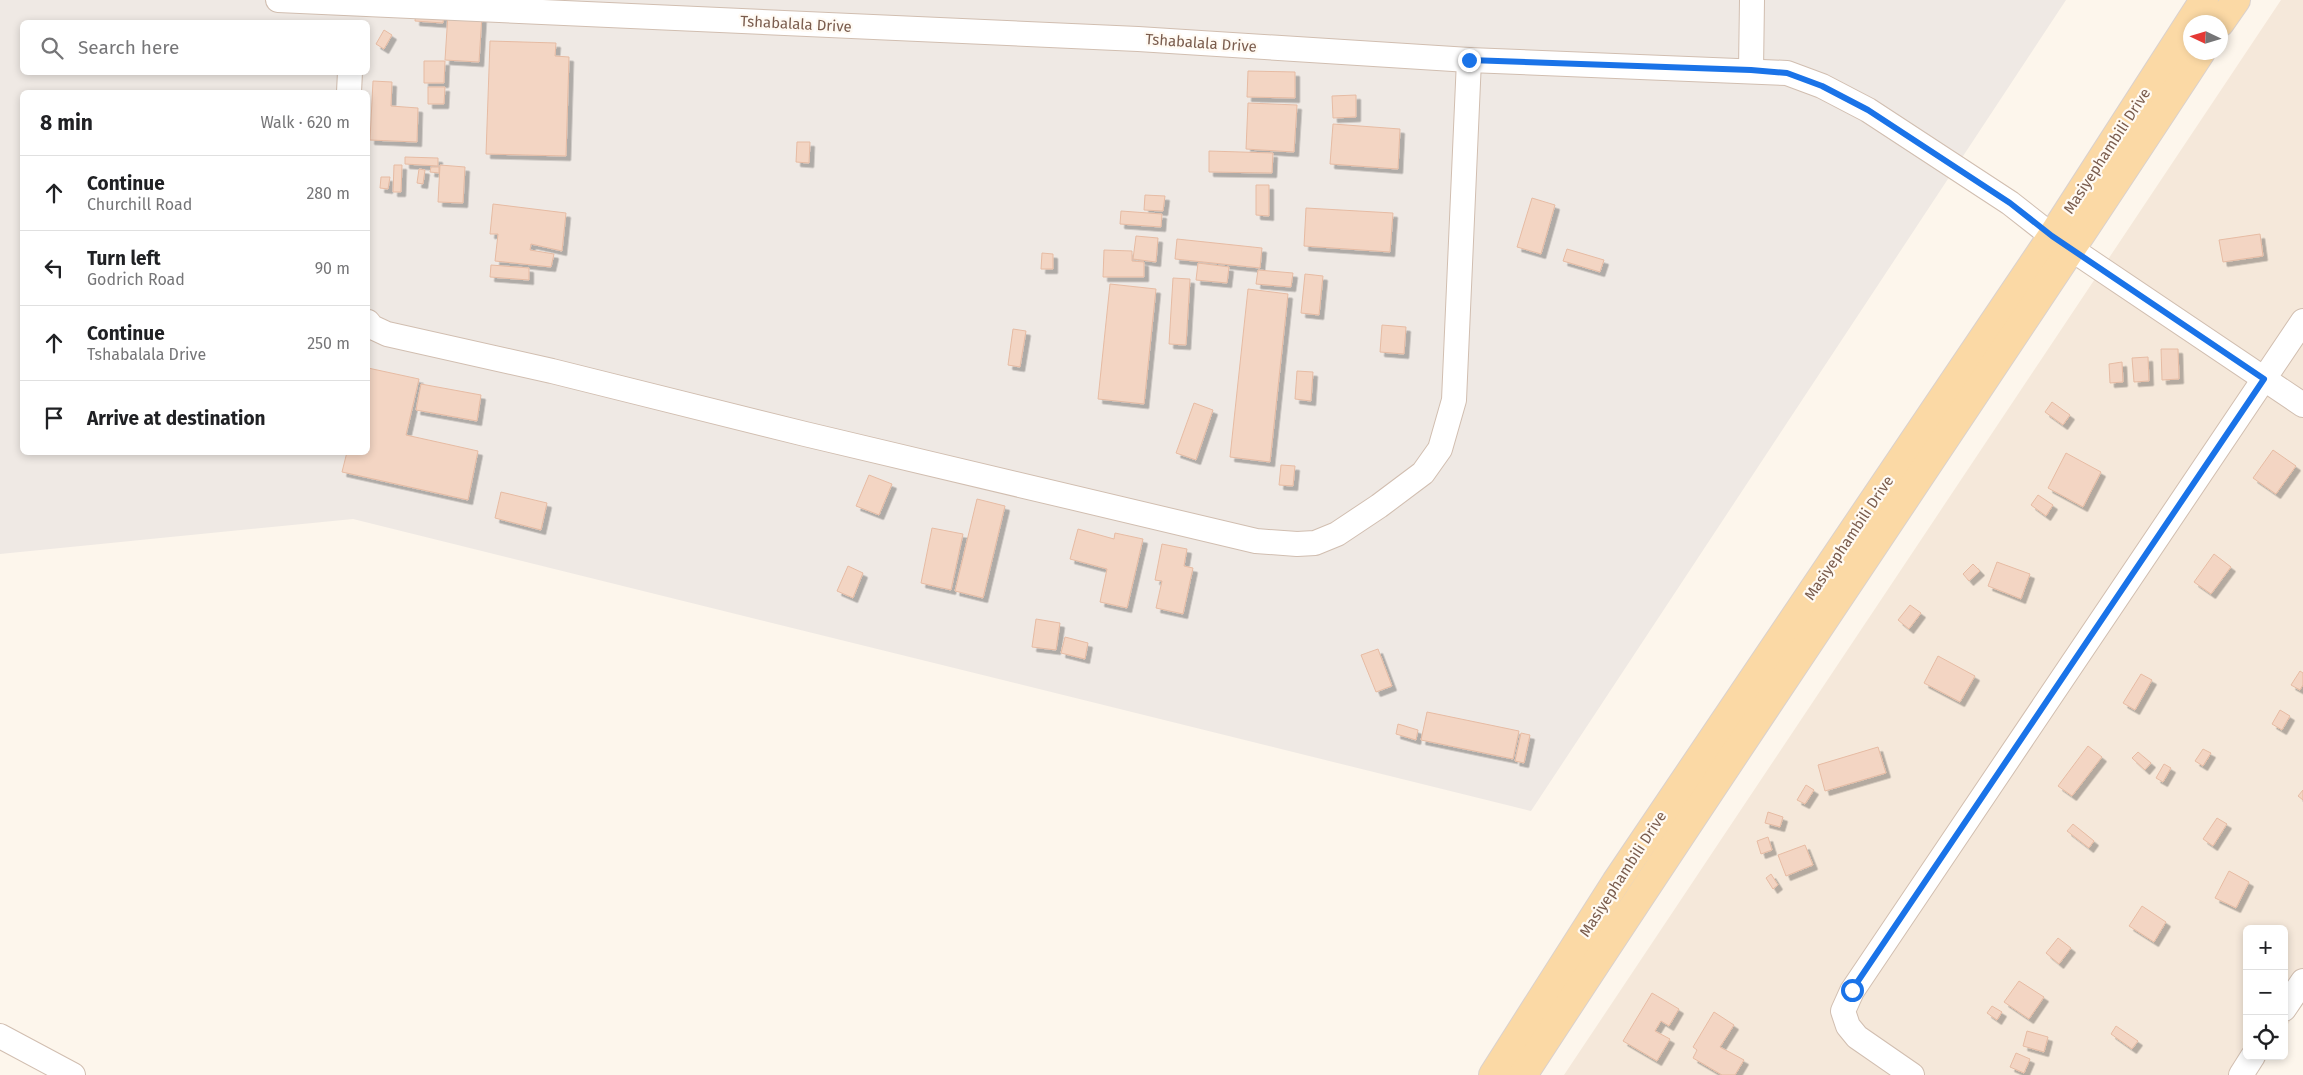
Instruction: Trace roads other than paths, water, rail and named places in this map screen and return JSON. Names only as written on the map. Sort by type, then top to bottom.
[{"type":"main road","name":"Masiyephambili Drive","points":[[1523,1075],[1769,700],[2062,242],[2204,0]]},
{"type":"main road","points":[[2226,15],[2236,0]]},
{"type":"main road","name":"Masiyephambili Drive","points":[[1493,1075],[1616,882],[2062,242],[2196,60]]},
{"type":"street","name":"Tshabalala Drive","points":[[278,0],[352,13],[1138,38],[1469,60],[1751,70],[1787,73],[1822,86],[1868,110],[2010,203],[2062,242],[2303,405]]},
{"type":"street","points":[[1751,70],[1752,0]]},
{"type":"street","points":[[370,324],[387,334],[552,371],[814,436],[1256,541],[1297,544],[1315,543],[1338,534],[1423,473],[1440,449],[1446,433],[1454,400],[1469,60]]},
{"type":"street","points":[[349,90],[350,75]]},
{"type":"street","points":[[1912,1075],[1857,1037],[1848,1026],[1843,1011],[1852,990],[2303,321]]},
{"type":"street","points":[[2288,1003],[2303,981]]},
{"type":"street","points":[[0,1036],[73,1075]]},
{"type":"street","points":[[2241,1075],[2250,1060]]}]
